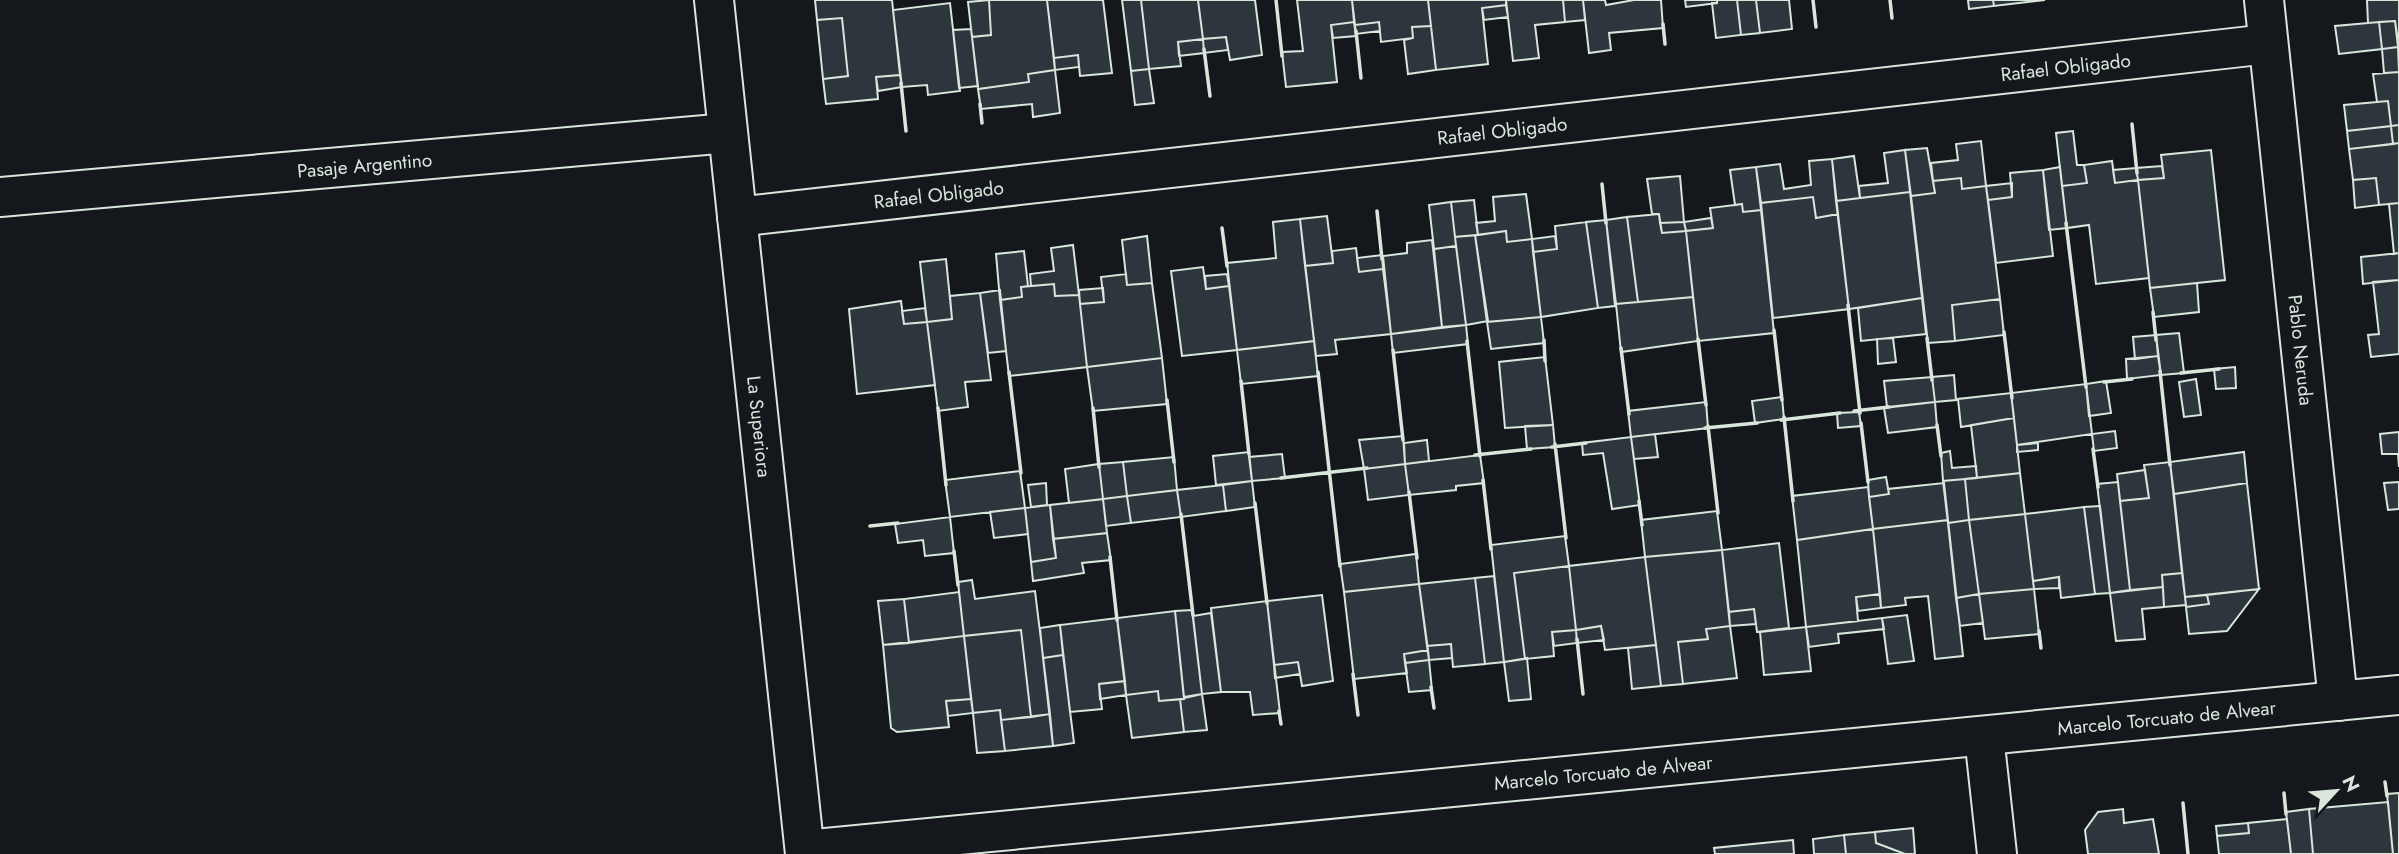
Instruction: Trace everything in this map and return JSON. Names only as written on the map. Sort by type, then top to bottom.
[{"type":"street","name":"La Superiora","points":[[714,0],[805,852]]},
{"type":"street","name":"Pablo Neruda","points":[[2264,0],[2338,701]]},
{"type":"street","name":"Rafael Obligado","points":[[737,217],[2269,44]]},
{"type":"street","name":"Pasaje Argentino","points":[[0,197],[728,132]]},
{"type":"street","name":"Marcelo Torcuato de Alvear","points":[[805,852],[2399,695]]},
{"type":"street","points":[[1984,736],[1997,854]]},
{"type":"building","points":[[815,0],[892,0],[900,75],[876,77],[878,99],[826,104],[823,79],[848,76],[842,18],[817,20]]},
{"type":"building","points":[[989,0],[1047,0],[1055,70],[1028,74],[1029,82],[978,89],[972,37],[991,35]]},
{"type":"building","points":[[989,0],[991,35],[972,37],[968,2]]},
{"type":"building","points":[[1047,0],[1103,0],[1112,73],[1080,76],[1078,55],[1054,58]]},
{"type":"building","points":[[1122,0],[1141,0],[1149,69],[1131,71]]},
{"type":"building","points":[[1141,0],[1198,0],[1203,39],[1178,42],[1181,66],[1149,69]]},
{"type":"building","points":[[1198,0],[1255,0],[1262,55],[1230,60],[1226,37],[1203,39]]},
{"type":"building","points":[[1297,0],[1352,0],[1354,22],[1331,25],[1337,82],[1286,87],[1282,52],[1303,51]]},
{"type":"building","points":[[1352,0],[1428,0],[1431,26],[1412,27],[1413,38],[1381,42],[1379,22],[1355,25]]},
{"type":"building","points":[[1428,0],[1506,0],[1506,5],[1482,8],[1488,64],[1436,70]]},
{"type":"building","points":[[1506,0],[1563,0],[1565,22],[1535,25],[1539,58],[1513,61]]},
{"type":"building","points":[[1563,0],[1583,0],[1585,20],[1565,22]]},
{"type":"building","points":[[1583,0],[1605,0],[1606,5],[1634,0],[1661,0],[1663,28],[1609,33],[1611,50],[1589,53]]},
{"type":"building","points":[[1685,0],[1717,0],[1717,3],[1686,7]]},
{"type":"building","points":[[1717,0],[1737,0],[1741,35],[1716,38],[1712,3],[1717,3]]},
{"type":"building","points":[[1737,0],[1756,0],[1760,33],[1741,35]]},
{"type":"building","points":[[1756,0],[1789,0],[1792,29],[1760,33]]},
{"type":"building","points":[[1968,0],[1993,0],[1994,6],[1969,9]]},
{"type":"building","points":[[1993,0],[2045,0],[1994,6]]},
{"type":"building","points":[[2367,0],[2399,0],[2399,47],[2395,21],[2368,23]]},
{"type":"building","points":[[950,3],[960,91],[928,95],[927,85],[902,87],[893,10]]},
{"type":"building","points":[[1506,5],[1508,17],[1484,20],[1482,8]]},
{"type":"building","points":[[842,18],[848,76],[823,79],[817,20]]},
{"type":"building","points":[[2395,21],[2398,47],[2382,49],[2379,22]]},
{"type":"building","points":[[1354,22],[1356,36],[1333,38],[1331,25]]},
{"type":"building","points":[[1379,22],[1380,31],[1356,34],[1355,25]]},
{"type":"building","points":[[2379,22],[2382,49],[2339,54],[2335,26]]},
{"type":"building","points":[[1431,26],[1436,70],[1408,74],[1404,40],[1413,38],[1412,27]]},
{"type":"building","points":[[971,29],[978,86],[959,88],[953,30]]},
{"type":"building","points":[[1226,37],[1228,50],[1204,53],[1203,39]]},
{"type":"building","points":[[1203,39],[1204,53],[1179,56],[1178,42]]},
{"type":"building","points":[[2398,47],[2399,72],[2384,73],[2382,49]]},
{"type":"building","points":[[1078,55],[1079,67],[1055,70],[1054,58]]},
{"type":"building","points":[[1149,69],[1154,103],[1135,105],[1131,71]]},
{"type":"building","points":[[1055,70],[1060,113],[1033,117],[1032,104],[981,109],[978,89],[1029,82],[1028,74]]},
{"type":"building","points":[[2399,72],[2399,125],[2391,126],[2388,101],[2377,102],[2373,74]]},
{"type":"building","points":[[900,75],[902,87],[878,91],[876,77]]},
{"type":"building","points":[[2388,101],[2391,126],[2347,131],[2344,105]]},
{"type":"building","points":[[2399,125],[2399,143],[2393,144],[2391,126]]},
{"type":"building","points":[[2391,126],[2393,144],[2349,149],[2347,131]]},
{"type":"building","points":[[2073,131],[2077,165],[2084,165],[2087,183],[2062,186],[2056,133]]},
{"type":"building","points":[[1981,141],[1986,186],[1962,189],[1961,178],[1933,181],[1931,163],[1958,160],[1956,144]]},
{"type":"building","points":[[2399,143],[2399,203],[2379,205],[2376,178],[2353,180],[2349,149]]},
{"type":"building","points":[[1927,148],[1935,193],[1911,196],[1905,150]]},
{"type":"building","points":[[1905,150],[1910,192],[1860,198],[1859,186],[1888,183],[1884,153]]},
{"type":"building","points":[[2211,150],[2225,280],[2150,288],[2138,180],[2164,178],[2161,155]]},
{"type":"building","points":[[1854,156],[1860,198],[1836,201],[1832,159]]},
{"type":"building","points":[[1832,159],[1838,214],[1816,218],[1813,197],[1761,203],[1756,167],[1780,164],[1784,189],[1811,185],[1809,161]]},
{"type":"building","points":[[2112,161],[2115,183],[2138,180],[2149,278],[2096,284],[2089,225],[2067,228],[2062,186],[2087,183],[2084,165]]},
{"type":"building","points":[[2162,166],[2164,178],[2138,180],[2136,168]]},
{"type":"building","points":[[1756,167],[1761,210],[1743,212],[1742,204],[1735,205],[1730,170]]},
{"type":"building","points":[[2060,167],[2067,228],[2049,230],[2043,170]]},
{"type":"building","points":[[2136,168],[2138,180],[2115,183],[2113,170]]},
{"type":"building","points":[[2043,170],[2053,256],[1996,263],[1988,200],[2012,197],[2010,173]]},
{"type":"building","points":[[1680,176],[1684,222],[1660,223],[1659,214],[1652,214],[1647,179]]},
{"type":"building","points":[[1961,178],[1962,189],[1986,186],[2000,299],[1952,305],[1955,341],[1928,343],[1911,196],[1935,193],[1933,181]]},
{"type":"building","points":[[2376,178],[2379,205],[2355,208],[2353,180]]},
{"type":"building","points":[[2012,183],[2012,197],[1988,200],[1986,186]]},
{"type":"building","points":[[1910,192],[1922,298],[1849,309],[1836,201]]},
{"type":"building","points":[[1526,194],[1532,239],[1507,242],[1506,231],[1478,235],[1476,223],[1495,221],[1493,197]]},
{"type":"building","points":[[1813,197],[1816,218],[1838,214],[1849,309],[1773,318],[1761,203]]},
{"type":"building","points":[[1474,200],[1478,235],[1455,237],[1451,202]]},
{"type":"building","points":[[1451,202],[1456,246],[1434,249],[1429,205]]},
{"type":"building","points":[[2399,203],[2399,253],[2394,254],[2389,204]]},
{"type":"building","points":[[1742,204],[1743,212],[1761,210],[1774,333],[1698,341],[1686,231],[1713,228],[1710,208]]},
{"type":"building","points":[[1659,214],[1662,233],[1686,231],[1693,297],[1638,302],[1627,217]]},
{"type":"building","points":[[1327,216],[1333,263],[1305,266],[1300,219]]},
{"type":"building","points":[[1627,217],[1638,302],[1616,304],[1606,220]]},
{"type":"building","points":[[1711,218],[1713,228],[1686,231],[1684,222]]},
{"type":"building","points":[[1300,219],[1314,341],[1237,350],[1227,263],[1276,258],[1273,222]]},
{"type":"building","points":[[1606,220],[1615,306],[1598,308],[1586,222]]},
{"type":"building","points":[[1586,222],[1598,308],[1541,317],[1533,252],[1557,249],[1555,226]]},
{"type":"building","points":[[1684,222],[1686,231],[1662,233],[1660,223]]},
{"type":"building","points":[[1506,231],[1507,242],[1532,239],[1541,317],[1487,322],[1475,235]]},
{"type":"building","points":[[1475,235],[1488,321],[1466,325],[1455,237]]},
{"type":"building","points":[[1147,236],[1152,283],[1127,285],[1122,240]]},
{"type":"building","points":[[1555,236],[1557,249],[1533,252],[1532,239]]},
{"type":"building","points":[[1432,240],[1442,327],[1391,334],[1383,256],[1407,253],[1407,243]]},
{"type":"building","points":[[1073,245],[1079,295],[1055,296],[1054,284],[1031,286],[1030,274],[1054,271],[1051,248]]},
{"type":"building","points":[[1456,246],[1466,325],[1442,327],[1434,249]]},
{"type":"building","points":[[1356,248],[1359,272],[1383,269],[1391,334],[1335,340],[1337,354],[1316,356],[1305,266],[1333,263],[1332,251]]},
{"type":"building","points":[[1024,251],[1028,286],[1021,287],[1022,297],[1000,300],[996,254]]},
{"type":"building","points":[[2399,253],[2399,280],[2363,284],[2361,257]]},
{"type":"building","points":[[1382,255],[1383,269],[1359,272],[1357,258]]},
{"type":"building","points":[[946,259],[952,319],[927,322],[920,262]]},
{"type":"building","points":[[1203,267],[1206,289],[1229,286],[1237,350],[1182,356],[1171,271]]},
{"type":"building","points":[[1126,274],[1127,285],[1152,283],[1162,358],[1087,367],[1080,304],[1104,302],[1101,277]]},
{"type":"building","points":[[1227,274],[1229,286],[1206,289],[1205,276]]},
{"type":"building","points":[[2399,280],[2399,354],[2371,357],[2368,335],[2379,334],[2373,282]]},
{"type":"building","points":[[2197,283],[2199,312],[2154,317],[2150,288]]},
{"type":"building","points":[[1054,284],[1055,296],[1079,295],[1087,367],[1009,376],[1000,300],[1022,297],[1021,287]]},
{"type":"building","points":[[1103,288],[1104,302],[1080,304],[1079,290]]},
{"type":"building","points":[[1000,290],[1006,351],[988,353],[980,293]]},
{"type":"building","points":[[980,293],[991,380],[965,382],[968,407],[938,411],[927,322],[952,319],[950,296]]},
{"type":"building","points":[[1693,297],[1698,341],[1621,352],[1616,304]]},
{"type":"building","points":[[1922,298],[1926,334],[1861,341],[1858,308]]},
{"type":"building","points":[[2000,299],[2004,335],[1955,341],[1952,305]]},
{"type":"building","points":[[901,301],[904,324],[927,322],[935,385],[857,394],[849,309]]},
{"type":"building","points":[[925,308],[927,322],[904,324],[902,311]]},
{"type":"building","points":[[1541,317],[1544,343],[1491,349],[1487,322]]},
{"type":"building","points":[[1466,325],[1468,344],[1393,353],[1391,334]]},
{"type":"building","points":[[2179,333],[2184,373],[2161,375],[2156,335]]},
{"type":"building","points":[[2156,335],[2158,356],[2135,359],[2133,337]]},
{"type":"building","points":[[1893,338],[1896,362],[1878,364],[1877,339]]},
{"type":"building","points":[[1314,341],[1318,376],[1241,384],[1237,350]]},
{"type":"building","points":[[2158,356],[2161,375],[2127,379],[2126,359]]},
{"type":"building","points":[[1545,357],[1553,425],[1505,428],[1499,362]]},
{"type":"building","points":[[1162,358],[1167,404],[1093,411],[1087,367]]},
{"type":"building","points":[[2235,367],[2236,388],[2216,389],[2214,369]]},
{"type":"building","points":[[1954,375],[1956,400],[1935,402],[1932,377]]},
{"type":"building","points":[[1932,377],[1935,402],[1887,407],[1884,381]]},
{"type":"building","points":[[2196,379],[2201,415],[2184,417],[2179,382]]},
{"type":"building","points":[[2106,381],[2111,413],[2089,416],[2086,384]]},
{"type":"building","points":[[2086,384],[2092,434],[2017,445],[2011,393]]},
{"type":"building","points":[[2011,393],[2014,418],[1961,427],[1958,399]]},
{"type":"building","points":[[1782,397],[1784,419],[1755,423],[1752,401]]},
{"type":"building","points":[[1706,402],[1708,428],[1631,437],[1628,411]]},
{"type":"building","points":[[1935,402],[1937,427],[1888,433],[1884,408]]},
{"type":"building","points":[[1859,412],[1861,426],[1838,428],[1837,413]]},
{"type":"building","points":[[2014,418],[2020,473],[1977,478],[1971,425]]},
{"type":"building","points":[[1553,425],[1555,447],[1527,449],[1525,426]]},
{"type":"building","points":[[2115,431],[2117,448],[2094,451],[2092,434]]},
{"type":"building","points":[[2399,432],[2399,467],[2398,454],[2382,454],[2380,434]]},
{"type":"building","points":[[1655,434],[1658,457],[1634,459],[1631,437]]},
{"type":"building","points":[[1403,436],[1405,464],[1364,469],[1359,440]]},
{"type":"building","points":[[1631,437],[1640,505],[1612,509],[1603,453],[1583,455],[1582,443]]},
{"type":"building","points":[[1427,440],[1429,461],[1405,464],[1404,443]]},
{"type":"building","points":[[2038,443],[2038,450],[2017,452],[2017,445]]},
{"type":"building","points":[[1950,451],[1952,468],[1976,466],[1977,478],[1943,481],[1941,453]]},
{"type":"building","points":[[1249,452],[1252,481],[1216,485],[1213,456]]},
{"type":"building","points":[[2244,452],[2247,483],[2174,494],[2170,462]]},
{"type":"building","points":[[1282,454],[1285,478],[1252,481],[1249,457]]},
{"type":"building","points":[[1480,455],[1484,483],[1456,486],[1456,490],[1409,495],[1405,464]]},
{"type":"building","points":[[1174,457],[1177,490],[1127,496],[1123,462]]},
{"type":"building","points":[[1123,462],[1127,496],[1103,499],[1099,464]]},
{"type":"building","points":[[2170,462],[2182,573],[2162,575],[2163,587],[2130,590],[2120,501],[2149,498],[2144,465]]},
{"type":"building","points":[[1099,464],[1103,499],[1069,503],[1065,469]]},
{"type":"building","points":[[1405,464],[1409,495],[1368,500],[1364,469]]},
{"type":"building","points":[[2145,470],[2149,498],[2120,501],[2117,474]]},
{"type":"building","points":[[1020,471],[1025,508],[950,517],[945,480]]},
{"type":"building","points":[[2020,473],[2025,514],[1969,520],[1965,479]]},
{"type":"building","points":[[1886,477],[1889,494],[1869,497],[1868,480]]},
{"type":"building","points":[[1965,479],[1969,520],[1948,523],[1943,481]]},
{"type":"building","points":[[1252,481],[1255,507],[1226,511],[1223,485]]},
{"type":"building","points":[[2118,482],[2130,590],[2110,593],[2097,484]]},
{"type":"building","points":[[2399,482],[2399,509],[2388,510],[2384,483]]},
{"type":"building","points":[[1046,483],[1047,505],[1031,507],[1028,485]]},
{"type":"building","points":[[1944,483],[1948,520],[1873,529],[1869,497],[1889,494],[1888,489]]},
{"type":"building","points":[[2247,483],[2259,589],[2185,597],[2174,494]]},
{"type":"building","points":[[1223,485],[1226,511],[1181,517],[1177,490]]},
{"type":"building","points":[[1868,487],[1873,529],[1797,540],[1792,496]]},
{"type":"building","points":[[1177,490],[1181,517],[1131,523],[1127,496]]},
{"type":"building","points":[[1127,496],[1131,523],[1106,526],[1103,499]]},
{"type":"building","points":[[1103,499],[1107,533],[1053,539],[1050,505]]},
{"type":"building","points":[[1050,505],[1056,558],[1031,562],[1025,508]]},
{"type":"building","points":[[2100,506],[2110,593],[2095,594],[2084,507]]},
{"type":"building","points":[[2084,507],[2095,594],[2061,598],[2059,577],[2033,581],[2025,514]]},
{"type":"building","points":[[1025,508],[1028,534],[994,538],[990,512]]},
{"type":"building","points":[[1717,511],[1722,550],[1645,557],[1641,520]]},
{"type":"building","points":[[2025,514],[2034,589],[1979,594],[1969,520]]},
{"type":"building","points":[[950,517],[954,553],[925,556],[923,540],[898,543],[895,524]]},
{"type":"building","points":[[1948,520],[1963,656],[1935,659],[1928,596],[1905,598],[1906,605],[1881,608],[1873,529]]},
{"type":"building","points":[[1969,520],[1979,594],[1956,598],[1948,523]]},
{"type":"building","points":[[1873,529],[1880,594],[1856,597],[1858,621],[1806,627],[1797,540]]},
{"type":"building","points":[[1107,533],[1111,560],[1082,563],[1084,573],[1033,581],[1031,562],[1056,558],[1053,539]]},
{"type":"building","points":[[1565,536],[1569,566],[1514,573],[1525,659],[1504,662],[1491,545]]},
{"type":"building","points":[[1779,543],[1789,628],[1757,632],[1754,609],[1729,612],[1722,550]]},
{"type":"building","points":[[1722,550],[1730,626],[1706,629],[1708,639],[1678,642],[1683,684],[1661,686],[1645,557]]},
{"type":"building","points":[[1416,554],[1419,584],[1344,592],[1340,564]]},
{"type":"building","points":[[1645,557],[1656,645],[1605,650],[1601,626],[1576,630],[1569,566]]},
{"type":"building","points":[[1569,566],[1576,630],[1552,632],[1554,656],[1525,659],[1514,573]]},
{"type":"building","points":[[2182,573],[2186,605],[2164,607],[2162,575]]},
{"type":"building","points":[[1494,576],[1504,662],[1485,664],[1475,578]]},
{"type":"building","points":[[2059,577],[2059,588],[2034,589],[2033,581]]},
{"type":"building","points":[[1475,578],[1485,664],[1453,667],[1451,644],[1427,646],[1419,584]]},
{"type":"building","points":[[972,580],[975,599],[1035,591],[1050,714],[1031,717],[1021,630],[964,636],[958,582]]},
{"type":"building","points":[[1419,584],[1428,650],[1404,654],[1407,673],[1354,679],[1344,592]]},
{"type":"building","points":[[2163,587],[2164,607],[2142,609],[2145,639],[2116,641],[2110,593]]},
{"type":"building","points":[[2034,589],[2039,634],[1985,639],[1979,594]]},
{"type":"building","points":[[2259,589],[2227,631],[2189,634],[2186,607],[2209,604],[2207,595]]},
{"type":"building","points":[[959,592],[964,636],[909,643],[904,599]]},
{"type":"building","points":[[1880,594],[1881,608],[1858,611],[1856,597]]},
{"type":"building","points":[[1979,594],[1983,623],[1960,626],[1956,598]]},
{"type":"building","points":[[1322,595],[1333,681],[1302,686],[1298,662],[1274,665],[1267,601]]},
{"type":"building","points":[[2207,595],[2209,604],[2186,607],[2185,597]]},
{"type":"building","points":[[904,599],[909,643],[883,645],[878,601]]},
{"type":"building","points":[[1267,601],[1280,713],[1253,715],[1250,692],[1221,692],[1211,608]]},
{"type":"building","points":[[1754,609],[1756,624],[1730,626],[1729,612]]},
{"type":"building","points":[[1192,610],[1202,694],[1184,697],[1175,611]]},
{"type":"building","points":[[1175,611],[1184,699],[1159,701],[1158,691],[1126,695],[1117,618]]},
{"type":"building","points":[[1211,613],[1221,692],[1202,694],[1193,616]]},
{"type":"building","points":[[1907,615],[1914,661],[1888,664],[1882,618]]},
{"type":"building","points":[[1117,618],[1125,681],[1099,684],[1102,709],[1070,712],[1060,625]]},
{"type":"building","points":[[1882,618],[1884,629],[1838,634],[1839,643],[1809,647],[1806,627]]},
{"type":"building","points":[[1060,625],[1063,655],[1043,658],[1040,628]]},
{"type":"building","points":[[1601,626],[1604,640],[1577,643],[1576,630]]},
{"type":"building","points":[[1730,626],[1737,678],[1683,684],[1678,642],[1708,639],[1706,629]]},
{"type":"building","points":[[1806,627],[1811,671],[1764,675],[1760,632]]},
{"type":"building","points":[[1021,630],[1031,717],[1001,720],[1000,710],[973,713],[964,636]]},
{"type":"building","points":[[1576,630],[1577,643],[1554,646],[1552,632]]},
{"type":"building","points":[[964,636],[971,699],[946,701],[949,727],[897,732],[891,728],[883,645]]},
{"type":"building","points":[[1451,644],[1452,658],[1429,660],[1427,646]]},
{"type":"building","points":[[1656,645],[1661,686],[1632,689],[1628,648]]},
{"type":"building","points":[[1428,650],[1429,660],[1405,663],[1404,654]]},
{"type":"building","points":[[1063,655],[1074,743],[1053,746],[1043,658]]},
{"type":"building","points":[[1527,658],[1531,699],[1509,701],[1504,662]]},
{"type":"building","points":[[1429,660],[1432,690],[1409,692],[1405,663]]},
{"type":"building","points":[[1298,662],[1300,674],[1275,678],[1274,665]]},
{"type":"building","points":[[1125,681],[1126,695],[1100,699],[1099,684]]},
{"type":"building","points":[[1158,691],[1159,701],[1180,699],[1184,732],[1132,738],[1126,695]]},
{"type":"building","points":[[1202,694],[1207,730],[1184,732],[1180,699]]},
{"type":"building","points":[[971,699],[973,713],[948,716],[946,701]]},
{"type":"building","points":[[1000,710],[1005,751],[977,753],[973,713]]},
{"type":"building","points":[[1050,714],[1053,746],[1005,751],[1001,720]]},
{"type":"building","points":[[2399,793],[2399,854],[2393,854],[2387,794]]},
{"type":"building","points":[[2388,802],[2393,854],[2313,854],[2309,809]]},
{"type":"building","points":[[2123,809],[2124,823],[2153,819],[2159,854],[2088,854],[2085,830],[2098,812]]},
{"type":"building","points":[[2309,809],[2313,854],[2291,854],[2286,812]]},
{"type":"building","points":[[2287,819],[2291,854],[2219,854],[2217,836],[2249,833],[2248,823]]},
{"type":"building","points":[[2248,823],[2249,833],[2217,836],[2216,826]]},
{"type":"building","points":[[1913,828],[1915,854],[1905,854],[1876,843],[1875,832]]},
{"type":"building","points":[[1875,832],[1876,843],[1905,854],[1846,854],[1844,835]]},
{"type":"building","points":[[1844,835],[1846,854],[1814,854],[1813,839]]},
{"type":"building","points":[[1793,840],[1794,854],[1715,854],[1714,848]]},
{"type":"wall","points":[[1276,0],[1282,56]]},
{"type":"wall","points":[[1813,0],[1816,27]]},
{"type":"wall","points":[[1890,0],[1892,18]]},
{"type":"wall","points":[[1663,24],[1665,44]]},
{"type":"wall","points":[[1356,31],[1361,78]]},
{"type":"wall","points":[[1204,49],[1210,96]]},
{"type":"wall","points":[[901,83],[906,131]]},
{"type":"wall","points":[[980,104],[982,123]]},
{"type":"wall","points":[[2132,124],[2137,173]]},
{"type":"wall","points":[[1602,184],[1606,223]]},
{"type":"wall","points":[[1377,211],[1382,259]]},
{"type":"wall","points":[[2066,223],[2086,387]]},
{"type":"wall","points":[[1222,228],[1227,266]]},
{"type":"wall","points":[[1848,305],[1860,413]]},
{"type":"wall","points":[[2153,312],[2156,340]]},
{"type":"wall","points":[[1774,330],[1782,400]]},
{"type":"wall","points":[[2004,332],[2012,398]]},
{"type":"wall","points":[[1927,338],[1932,380]]},
{"type":"wall","points":[[1698,339],[1706,405]]},
{"type":"wall","points":[[1544,340],[1545,361]]},
{"type":"wall","points":[[1467,341],[1480,456]]},
{"type":"wall","points":[[1621,348],[1629,414]]},
{"type":"wall","points":[[1393,350],[1403,440]]},
{"type":"wall","points":[[2181,373],[2219,369]]},
{"type":"wall","points":[[2160,371],[2170,465]]},
{"type":"wall","points":[[1009,372],[1021,473]]},
{"type":"wall","points":[[1318,372],[1340,566]]},
{"type":"wall","points":[[2104,382],[2132,379]]},
{"type":"wall","points":[[1241,381],[1249,454]]},
{"type":"wall","points":[[1167,400],[1174,462]]},
{"type":"wall","points":[[1854,411],[1889,407]]},
{"type":"wall","points":[[938,408],[946,485]]},
{"type":"wall","points":[[1093,408],[1099,467]]},
{"type":"wall","points":[[1781,420],[1840,413]]},
{"type":"wall","points":[[1784,417],[1793,501]]},
{"type":"wall","points":[[1705,428],[1757,423]]},
{"type":"wall","points":[[1861,423],[1868,482]]},
{"type":"wall","points":[[1937,425],[1941,456]]},
{"type":"wall","points":[[1708,426],[1718,513]]},
{"type":"wall","points":[[1552,447],[1586,443]]},
{"type":"wall","points":[[1555,444],[1566,538]]},
{"type":"wall","points":[[1475,455],[1531,449]]},
{"type":"wall","points":[[2093,449],[2098,487]]},
{"type":"wall","points":[[1281,478],[1367,468]]},
{"type":"wall","points":[[1483,480],[1491,549]]},
{"type":"wall","points":[[1409,492],[1417,558]]},
{"type":"wall","points":[[1639,501],[1642,525]]},
{"type":"wall","points":[[1255,503],[1267,603]]},
{"type":"wall","points":[[1181,514],[1193,615]]},
{"type":"wall","points":[[870,526],[898,523]]},
{"type":"wall","points":[[954,551],[958,585]]},
{"type":"wall","points":[[1110,557],[1117,620]]},
{"type":"wall","points":[[2039,631],[2041,648]]},
{"type":"wall","points":[[1577,639],[1583,694]]},
{"type":"wall","points":[[1353,674],[1358,715]]},
{"type":"wall","points":[[1431,687],[1434,708]]},
{"type":"wall","points":[[1279,711],[1281,724]]},
{"type":"wall","points":[[2385,782],[2387,796]]},
{"type":"wall","points":[[2284,793],[2286,814]]},
{"type":"wall","points":[[2183,803],[2188,854]]}]
